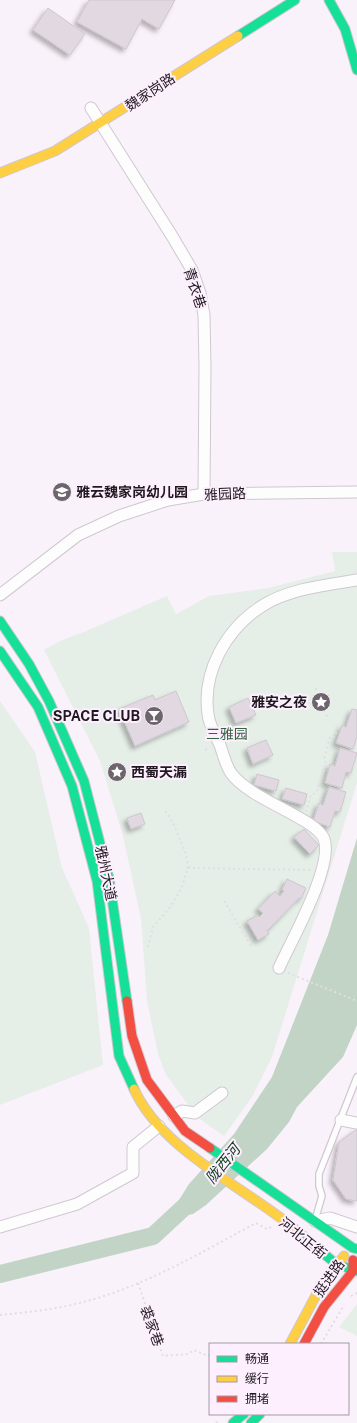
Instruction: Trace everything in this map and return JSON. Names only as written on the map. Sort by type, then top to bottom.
[{"type":"main road","name":"魏家岗路","points":[[0,173],[55,151],[295,0]]},
{"type":"main road","points":[[329,0],[345,29],[357,70]]},
{"type":"main road","name":"雅州大道","points":[[0,621],[29,664],[49,701],[84,781],[109,878],[132,1036],[146,1080],[185,1131]]},
{"type":"main road","name":"雅州大道","points":[[0,651],[38,707],[72,786],[97,881],[119,1056],[140,1104],[177,1145]]},
{"type":"main road","name":"河北正街","points":[[185,1131],[355,1249]]},
{"type":"main road","name":"河北正街","points":[[177,1145],[271,1213],[285,1221],[336,1264],[355,1271]]},
{"type":"main road","name":"挺进路","points":[[291,1343],[313,1300],[336,1264],[355,1249]]},
{"type":"main road","name":"挺进路","points":[[305,1343],[324,1307],[355,1271],[355,1249]]},
{"type":"main road","points":[[233,1423],[243,1415]]},
{"type":"main road","points":[[251,1423],[259,1415]]},
{"type":"street","name":"青衣巷","points":[[91,108],[192,270],[200,293],[204,314],[204,494]]},
{"type":"street","name":"雅园路","points":[[0,595],[78,535],[118,516],[168,500],[204,494],[357,492]]},
{"type":"street","points":[[279,968],[312,899],[325,858],[324,839],[314,826],[254,793],[231,773],[208,715],[207,689],[209,678],[228,639],[241,623],[261,606],[281,596],[357,580]]},
{"type":"street","points":[[174,1116],[182,1111],[195,1113],[222,1093]]},
{"type":"street","points":[[341,1120],[357,1123]]},
{"type":"street","points":[[0,1226],[77,1204],[133,1173],[132,1147],[159,1126]]},
{"type":"street","points":[[315,1221],[330,1218],[357,1227]]},
{"type":"lane","points":[[315,1221],[322,1196],[319,1186],[319,1174],[357,1077]]},
{"type":"path","points":[[303,820],[311,795],[316,794],[326,763],[324,759],[330,738],[334,736],[337,724]]},
{"type":"path","points":[[205,750],[209,748]]},
{"type":"path","points":[[148,947],[153,927],[171,906],[181,889],[188,868],[186,854],[174,825],[165,810]]},
{"type":"path","points":[[188,868],[321,870]]},
{"type":"path","points":[[224,901],[251,946]]},
{"type":"path","points":[[296,977],[357,1001]]},
{"type":"path","points":[[0,1315],[87,1301],[138,1283],[256,1223],[267,1228],[285,1221]]},
{"type":"path","name":"裘家巷","points":[[138,1283],[140,1294],[163,1356],[188,1354],[194,1350],[208,1356],[209,1355]]},
{"type":"path","points":[[348,1297],[357,1293]]},
{"type":"path","points":[[322,1343],[344,1304]]},
{"type":"green space","name":"三雅园","points":[[332,552],[357,552],[357,783],[272,1057],[252,1097],[224,1136],[201,1120],[190,1107],[166,1075],[158,1054],[147,1001],[141,919],[122,832],[100,761],[44,650],[62,640],[167,596],[176,614],[209,596],[268,588],[335,571]]},
{"type":"green space","points":[[0,701],[35,752],[62,868],[89,928],[103,1065],[0,1105]]},
{"type":"green space","points":[[357,1304],[357,1336],[339,1327]]},
{"type":"water","points":[[357,838],[357,1025],[343,1057],[297,1107],[289,1122],[267,1149],[206,1205],[193,1214],[175,1218],[179,1200],[189,1184],[234,1134],[272,1077],[328,935]]},
{"type":"building","points":[[89,0],[175,0],[159,29],[142,19],[126,49],[77,22]]},
{"type":"building","points":[[48,8],[85,34],[70,55],[33,30]]},
{"type":"building","name":"SPACE CLUB","points":[[176,691],[189,722],[135,746],[119,709],[153,695],[155,700]]},
{"type":"building","points":[[248,698],[256,715],[236,723],[229,707]]},
{"type":"building","points":[[352,709],[357,710],[357,736],[353,749],[336,743],[342,725],[346,727]]},
{"type":"building","points":[[266,740],[273,755],[253,764],[247,748]]},
{"type":"building","points":[[340,748],[357,753],[351,773],[346,772],[342,788],[325,783],[330,764],[335,766]]},
{"type":"building","points":[[257,774],[279,780],[276,791],[254,785]]},
{"type":"building","points":[[329,787],[346,792],[340,812],[335,811],[330,827],[313,821],[319,803],[323,805]]},
{"type":"building","points":[[286,788],[307,794],[304,805],[282,799]]},
{"type":"building","points":[[141,813],[145,824],[131,829],[127,818]]},
{"type":"building","points":[[304,829],[319,845],[310,854],[294,837]]},
{"type":"building","points":[[287,879],[306,888],[301,899],[299,898],[267,931],[269,934],[258,940],[247,921],[258,915],[259,917],[263,913],[258,909],[275,891],[280,896],[284,891],[282,890]]},
{"type":"building","points":[[357,1129],[357,1201],[346,1199],[333,1180],[339,1142]]},
{"type":"waterway","name":"陇西河","points":[[0,1274],[153,1236],[194,1198]]},
{"type":"traffic: fast","points":[[238,36],[295,0]]},
{"type":"traffic: fast","points":[[329,0],[345,29],[357,70]]},
{"type":"traffic: fast","points":[[0,621],[29,664],[49,701],[84,781],[109,878],[127,1001]]},
{"type":"traffic: fast","points":[[0,651],[38,707],[72,786],[97,881],[119,1056],[134,1089]]},
{"type":"traffic: fast","points":[[210,1148],[353,1248],[357,1249]]},
{"type":"traffic: fast","points":[[296,1230],[336,1264],[357,1271]]},
{"type":"traffic: fast","points":[[233,1423],[243,1415]]},
{"type":"traffic: fast","points":[[251,1423],[259,1415]]},
{"type":"traffic: slow","points":[[0,173],[55,151],[238,36]]},
{"type":"traffic: slow","points":[[134,1089],[147,1111],[164,1131],[184,1150],[206,1167],[276,1214],[296,1230]]},
{"type":"traffic: slow","points":[[291,1343],[321,1286],[344,1256]]},
{"type":"traffic: jam","points":[[127,1001],[132,1036],[147,1080],[185,1131],[210,1148]]},
{"type":"traffic: jam","points":[[305,1343],[324,1307],[353,1271],[353,1260]]},
{"type":"place","name":"雅云魏家岗幼儿园","points":[[62,492]]},
{"type":"place","name":"雅安之夜","points":[[321,702]]},
{"type":"place","name":"SPACE CLUB","points":[[154,716]]},
{"type":"place","name":"西蜀天漏","points":[[117,772]]}]
